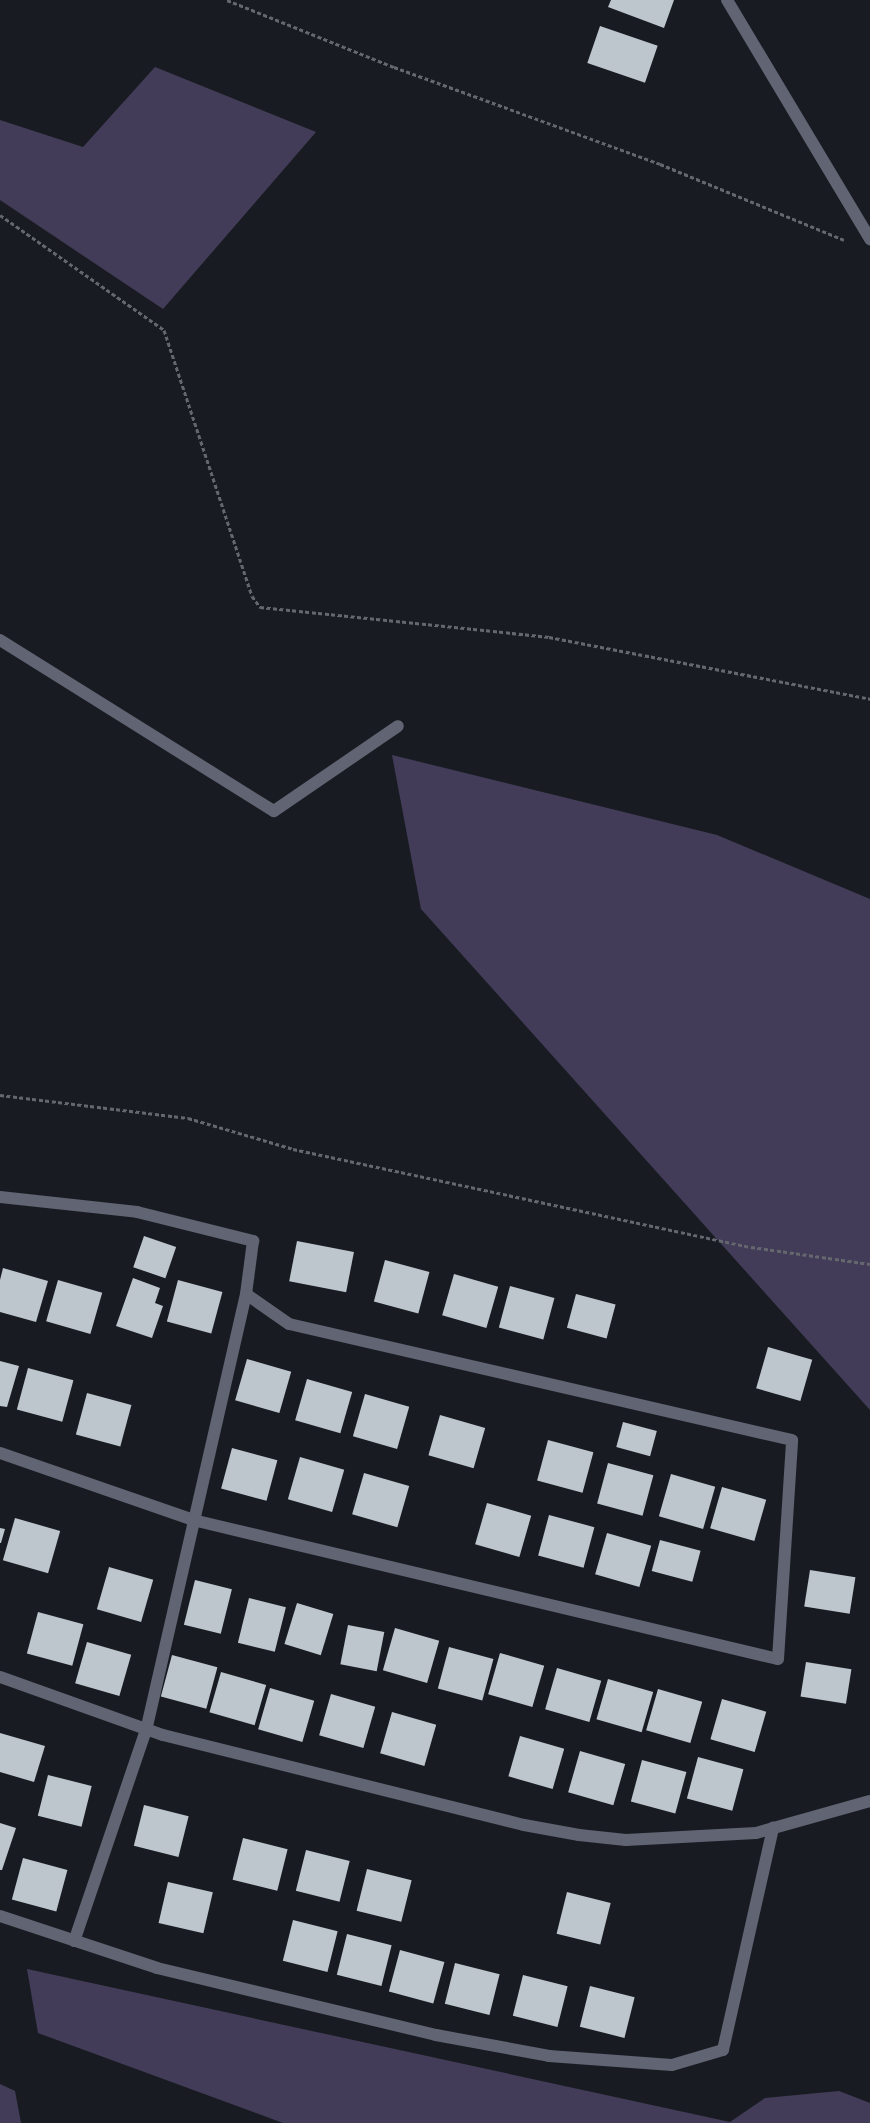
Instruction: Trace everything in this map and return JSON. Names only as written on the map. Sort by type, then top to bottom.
[{"type":"street","points":[[727,0],[870,240]]},
{"type":"street","points":[[0,640],[274,811],[398,726]]},
{"type":"street","points":[[0,1197],[137,1212],[253,1241],[246,1294],[146,1730],[74,1940]]},
{"type":"street","points":[[0,1453],[193,1520],[778,1659],[792,1440],[289,1324],[246,1294]]},
{"type":"street","points":[[0,1677],[146,1730],[253,1760],[524,1825],[579,1835],[626,1840],[756,1834],[870,1801]]},
{"type":"street","points":[[0,1916],[157,1968],[436,2035],[549,2056],[672,2065],[723,2050],[773,1828]]},
{"type":"path","points":[[227,0],[394,67],[660,164],[799,223],[852,243]]},
{"type":"path","points":[[0,215],[164,330],[252,596],[260,606],[549,637],[870,698]]},
{"type":"path","points":[[0,1096],[188,1118],[312,1153],[752,1247],[870,1264]]},
{"type":"shaded area","points":[[155,67],[316,132],[163,309],[0,200],[0,120],[83,147]]},
{"type":"shaded area","points":[[392,755],[717,835],[870,899],[870,1410],[421,909]]},
{"type":"shaded area","points":[[27,1969],[730,2122],[765,2098],[839,2091],[870,2103],[870,2123],[283,2123],[38,2033]]},
{"type":"shaded area","points":[[0,2084],[15,2091],[21,2123],[0,2123]]},
{"type":"building","points":[[611,0],[674,0],[664,28],[608,7]]},
{"type":"building","points":[[600,26],[658,46],[645,83],[587,63]]},
{"type":"building","points":[[144,1236],[176,1247],[165,1278],[133,1267]]},
{"type":"building","points":[[297,1241],[354,1252],[346,1292],[289,1281]]},
{"type":"building","points":[[385,1260],[429,1272],[418,1313],[374,1302]]},
{"type":"building","points":[[3,1268],[48,1281],[36,1322],[0,1312],[0,1280]]},
{"type":"building","points":[[454,1274],[498,1287],[486,1328],[442,1315]]},
{"type":"building","points":[[133,1278],[160,1288],[155,1303],[163,1306],[152,1338],[116,1326]]},
{"type":"building","points":[[58,1280],[102,1293],[90,1334],[46,1321]]},
{"type":"building","points":[[178,1280],[222,1292],[211,1333],[167,1322]]},
{"type":"building","points":[[510,1286],[554,1298],[543,1339],[499,1328]]},
{"type":"building","points":[[576,1294],[616,1305],[607,1338],[567,1328]]},
{"type":"building","points":[[768,1347],[812,1360],[800,1401],[756,1388]]},
{"type":"building","points":[[247,1359],[291,1372],[279,1413],[235,1400]]},
{"type":"building","points":[[0,1361],[19,1366],[7,1407],[0,1406]]},
{"type":"building","points":[[28,1368],[73,1380],[62,1422],[17,1410]]},
{"type":"building","points":[[307,1379],[352,1392],[340,1433],[295,1420]]},
{"type":"building","points":[[87,1393],[131,1405],[120,1446],[76,1435]]},
{"type":"building","points":[[365,1394],[409,1407],[397,1449],[353,1436]]},
{"type":"building","points":[[440,1415],[485,1428],[474,1468],[428,1455]]},
{"type":"building","points":[[623,1422],[657,1431],[650,1456],[616,1447]]},
{"type":"building","points":[[548,1440],[593,1452],[583,1493],[537,1481]]},
{"type":"building","points":[[232,1448],[277,1460],[267,1501],[221,1489]]},
{"type":"building","points":[[300,1457],[344,1470],[332,1512],[288,1499]]},
{"type":"building","points":[[608,1463],[653,1475],[643,1516],[597,1504]]},
{"type":"building","points":[[364,1473],[409,1486],[397,1527],[352,1514]]},
{"type":"building","points":[[671,1474],[715,1487],[703,1529],[659,1516]]},
{"type":"building","points":[[722,1487],[766,1500],[754,1541],[710,1528]]},
{"type":"building","points":[[487,1503],[531,1516],[519,1557],[475,1544]]},
{"type":"building","points":[[549,1515],[594,1527],[584,1568],[538,1556]]},
{"type":"building","points":[[15,1518],[60,1531],[48,1573],[3,1560]]},
{"type":"building","points":[[0,1528],[5,1529],[1,1543],[0,1543]]},
{"type":"building","points":[[607,1533],[651,1546],[639,1587],[595,1574]]},
{"type":"building","points":[[660,1540],[701,1551],[692,1582],[652,1571]]},
{"type":"building","points":[[109,1567],[153,1580],[141,1622],[97,1609]]},
{"type":"building","points":[[810,1570],[855,1577],[850,1614],[804,1607]]},
{"type":"building","points":[[195,1580],[232,1589],[221,1634],[184,1625]]},
{"type":"building","points":[[249,1598],[286,1607],[275,1652],[238,1643]]},
{"type":"building","points":[[297,1603],[333,1614],[321,1655],[284,1644]]},
{"type":"building","points":[[38,1612],[83,1624],[72,1666],[27,1654]]},
{"type":"building","points":[[348,1625],[384,1632],[377,1671],[340,1664]]},
{"type":"building","points":[[395,1628],[439,1641],[427,1683],[383,1670]]},
{"type":"building","points":[[87,1642],[131,1655],[119,1696],[75,1683]]},
{"type":"building","points":[[449,1647],[493,1659],[482,1700],[438,1689]]},
{"type":"building","points":[[500,1653],[544,1666],[532,1707],[488,1694]]},
{"type":"building","points":[[172,1655],[217,1667],[206,1709],[161,1697]]},
{"type":"building","points":[[806,1662],[851,1669],[846,1704],[801,1697]]},
{"type":"building","points":[[557,1668],[601,1681],[589,1722],[545,1709]]},
{"type":"building","points":[[221,1672],[266,1685],[255,1725],[209,1712]]},
{"type":"building","points":[[608,1679],[653,1692],[642,1732],[596,1719]]},
{"type":"building","points":[[270,1688],[314,1701],[302,1742],[258,1729]]},
{"type":"building","points":[[658,1689],[702,1702],[690,1743],[646,1730]]},
{"type":"building","points":[[331,1694],[375,1707],[363,1748],[319,1735]]},
{"type":"building","points":[[722,1699],[766,1712],[755,1752],[710,1739]]},
{"type":"building","points":[[392,1712],[436,1725],[424,1766],[380,1753]]},
{"type":"building","points":[[0,1733],[45,1746],[34,1782],[0,1772]]},
{"type":"building","points":[[520,1736],[564,1749],[553,1789],[508,1776]]},
{"type":"building","points":[[580,1751],[625,1764],[613,1805],[568,1792]]},
{"type":"building","points":[[698,1757],[743,1769],[732,1811],[687,1799]]},
{"type":"building","points":[[642,1760],[686,1772],[675,1813],[631,1802]]},
{"type":"building","points":[[48,1775],[92,1786],[82,1827],[38,1816]]},
{"type":"building","points":[[144,1805],[189,1816],[178,1857],[134,1846]]},
{"type":"building","points":[[0,1823],[16,1828],[2,1870],[0,1870]]},
{"type":"building","points":[[243,1838],[288,1849],[277,1891],[233,1880]]},
{"type":"building","points":[[306,1850],[350,1861],[340,1902],[296,1891]]},
{"type":"building","points":[[23,1858],[67,1870],[56,1911],[12,1900]]},
{"type":"building","points":[[367,1869],[412,1880],[401,1922],[357,1911]]},
{"type":"building","points":[[168,1882],[213,1892],[203,1933],[159,1923]]},
{"type":"building","points":[[567,1892],[611,1903],[600,1945],[557,1934]]},
{"type":"building","points":[[293,1920],[338,1931],[327,1972],[283,1961]]},
{"type":"building","points":[[347,1934],[392,1945],[381,1986],[337,1975]]},
{"type":"building","points":[[400,1950],[444,1962],[433,2003],[389,1992]]},
{"type":"building","points":[[455,1963],[500,1974],[489,2015],[445,2004]]},
{"type":"building","points":[[523,1975],[568,1986],[557,2027],[513,2016]]},
{"type":"building","points":[[590,1986],[635,1997],[624,2038],[580,2027]]}]
